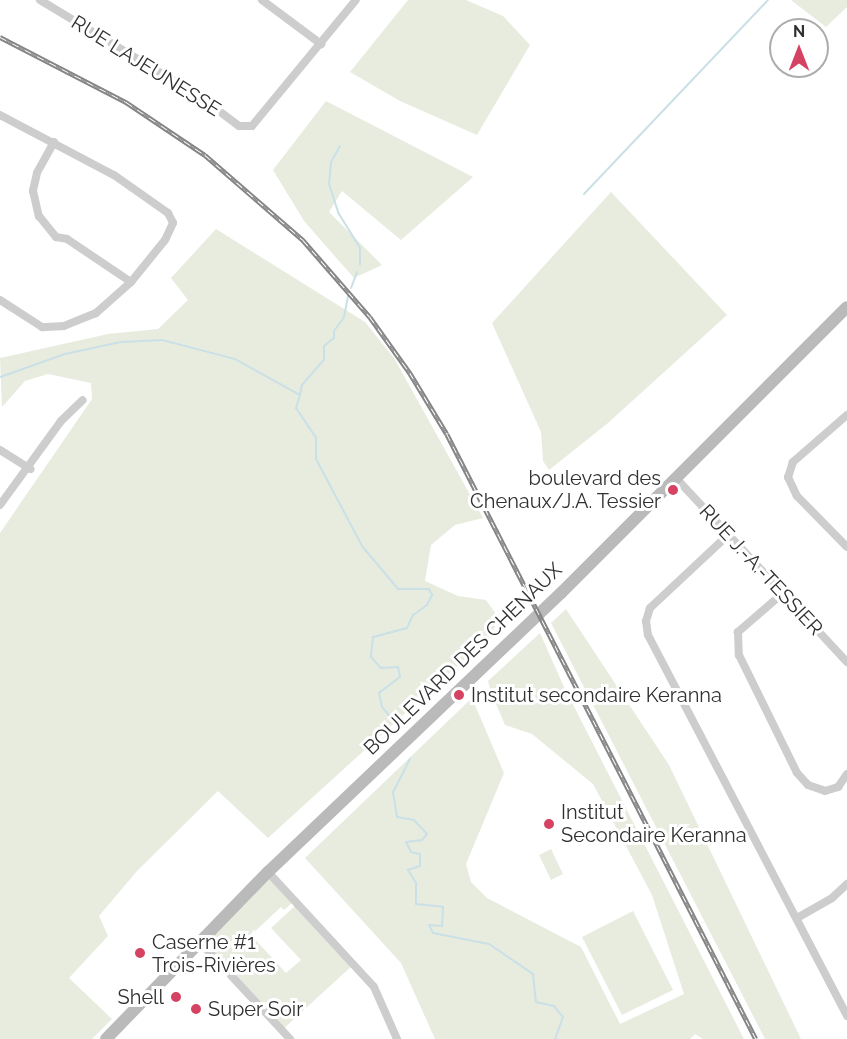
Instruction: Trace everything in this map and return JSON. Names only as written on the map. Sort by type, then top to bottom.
[{"type":"main road","name":"BOULEVARD DES CHENAUX","points":[[106,1039],[268,872],[561,593],[847,307]]},
{"type":"street","name":"RUE LAJEUNESSE","points":[[40,0],[199,96],[239,126],[252,126],[321,44]]},
{"type":"street","points":[[262,0],[321,44],[356,0]]},
{"type":"street","points":[[0,115],[114,175],[168,213],[173,223],[165,240],[131,282],[96,313],[64,326],[42,327],[0,300]]},
{"type":"street","points":[[54,142],[37,173],[33,191],[39,216],[56,237],[67,239],[131,282]]},
{"type":"street","points":[[0,504],[30,469],[61,421],[83,400]]},
{"type":"street","points":[[847,415],[793,462],[788,477],[797,496],[847,547]]},
{"type":"street","points":[[0,450],[30,469]]},
{"type":"street","name":"RUE J.-A.-TESSIER","points":[[675,477],[847,662]]},
{"type":"street","points":[[728,534],[650,608],[646,628],[847,1016]]},
{"type":"street","points":[[783,593],[738,632],[738,655],[797,773],[808,785],[825,791],[838,787],[847,774]]},
{"type":"street","points":[[268,872],[374,987],[397,1039]]},
{"type":"street","points":[[796,918],[832,898],[847,884]]},
{"type":"street","points":[[199,941],[290,1039]]},
{"type":"shaded area","points":[[408,0],[466,0],[503,16],[530,45],[477,135],[400,101],[350,72]]},
{"type":"shaded area","points":[[791,0],[847,0],[847,7],[829,24],[829,18],[814,18]]},
{"type":"shaded area","points":[[326,101],[473,177],[401,240],[342,191],[329,212],[382,265],[354,278],[304,221],[273,170]]},
{"type":"shaded area","points":[[611,192],[727,315],[608,423],[549,470],[543,461],[541,432],[492,323]]},
{"type":"shaded area","points":[[216,229],[365,322],[394,358],[483,518],[455,525],[431,545],[425,581],[458,596],[486,600],[499,618],[491,635],[268,838],[218,791],[137,871],[99,916],[108,936],[69,978],[112,1019],[92,1039],[0,1039],[0,533],[92,399],[91,383],[48,374],[25,381],[2,407],[0,358],[108,334],[158,329],[188,300],[171,278]]},
{"type":"shaded area","points":[[566,609],[669,765],[801,1039],[765,1039],[551,623]]},
{"type":"shaded area","points":[[540,633],[564,687],[744,1039],[703,1039],[695,1034],[690,1039],[435,1039],[401,963],[305,858],[472,698],[504,773],[466,864],[471,882],[487,898],[581,947],[620,1024],[684,994],[652,895],[593,784],[532,734],[505,725],[491,692],[488,681]]},
{"type":"shaded area","points":[[551,849],[563,874],[551,880],[539,855]]},
{"type":"shaded area","points":[[268,872],[294,901],[284,910],[281,907],[251,935],[286,973],[301,960],[271,928],[297,904],[353,965],[282,1030],[199,941]]},
{"type":"shaded area","points":[[633,911],[673,990],[622,1015],[582,937]]},
{"type":"waterway","points":[[584,194],[768,0]]},
{"type":"waterway","points":[[340,146],[331,162],[329,184],[339,214],[360,248],[360,265]]},
{"type":"waterway","points":[[351,288],[357,272]]},
{"type":"waterway","points":[[300,395],[302,385],[324,360],[324,346],[334,338],[334,331],[344,317],[348,296]]},
{"type":"waterway","points":[[0,377],[65,354],[121,342],[162,340],[235,359],[300,395],[296,408],[316,438],[316,459],[362,546],[398,589],[429,589],[432,595],[427,605],[413,615],[407,628],[373,637],[371,657],[381,668],[398,667],[400,677],[379,693],[382,707],[392,719]]},
{"type":"waterway","points":[[410,759],[393,792],[397,817],[414,820],[427,834],[422,840],[406,842],[411,852],[420,854],[420,866],[408,870],[416,883],[416,904],[443,907],[442,926],[429,925],[433,933],[489,944],[533,974],[536,1002],[554,1006],[563,1017],[555,1039]]},
{"type":"railway","points":[[0,37],[126,102],[205,155],[303,240],[370,317],[410,373],[447,434],[756,1039]]},
{"type":"place","name":"boulevard des Chenaux/J.A. Tessier","points":[[673,490]]},
{"type":"place","name":"Institut secondaire Keranna","points":[[459,695]]},
{"type":"place","name":"Institut Secondaire Keranna","points":[[549,824]]},
{"type":"place","name":"Caserne #1 Trois-Rivières","points":[[140,953]]},
{"type":"place","name":"Shell","points":[[176,997]]},
{"type":"place","name":"Super Soir","points":[[196,1009]]}]
